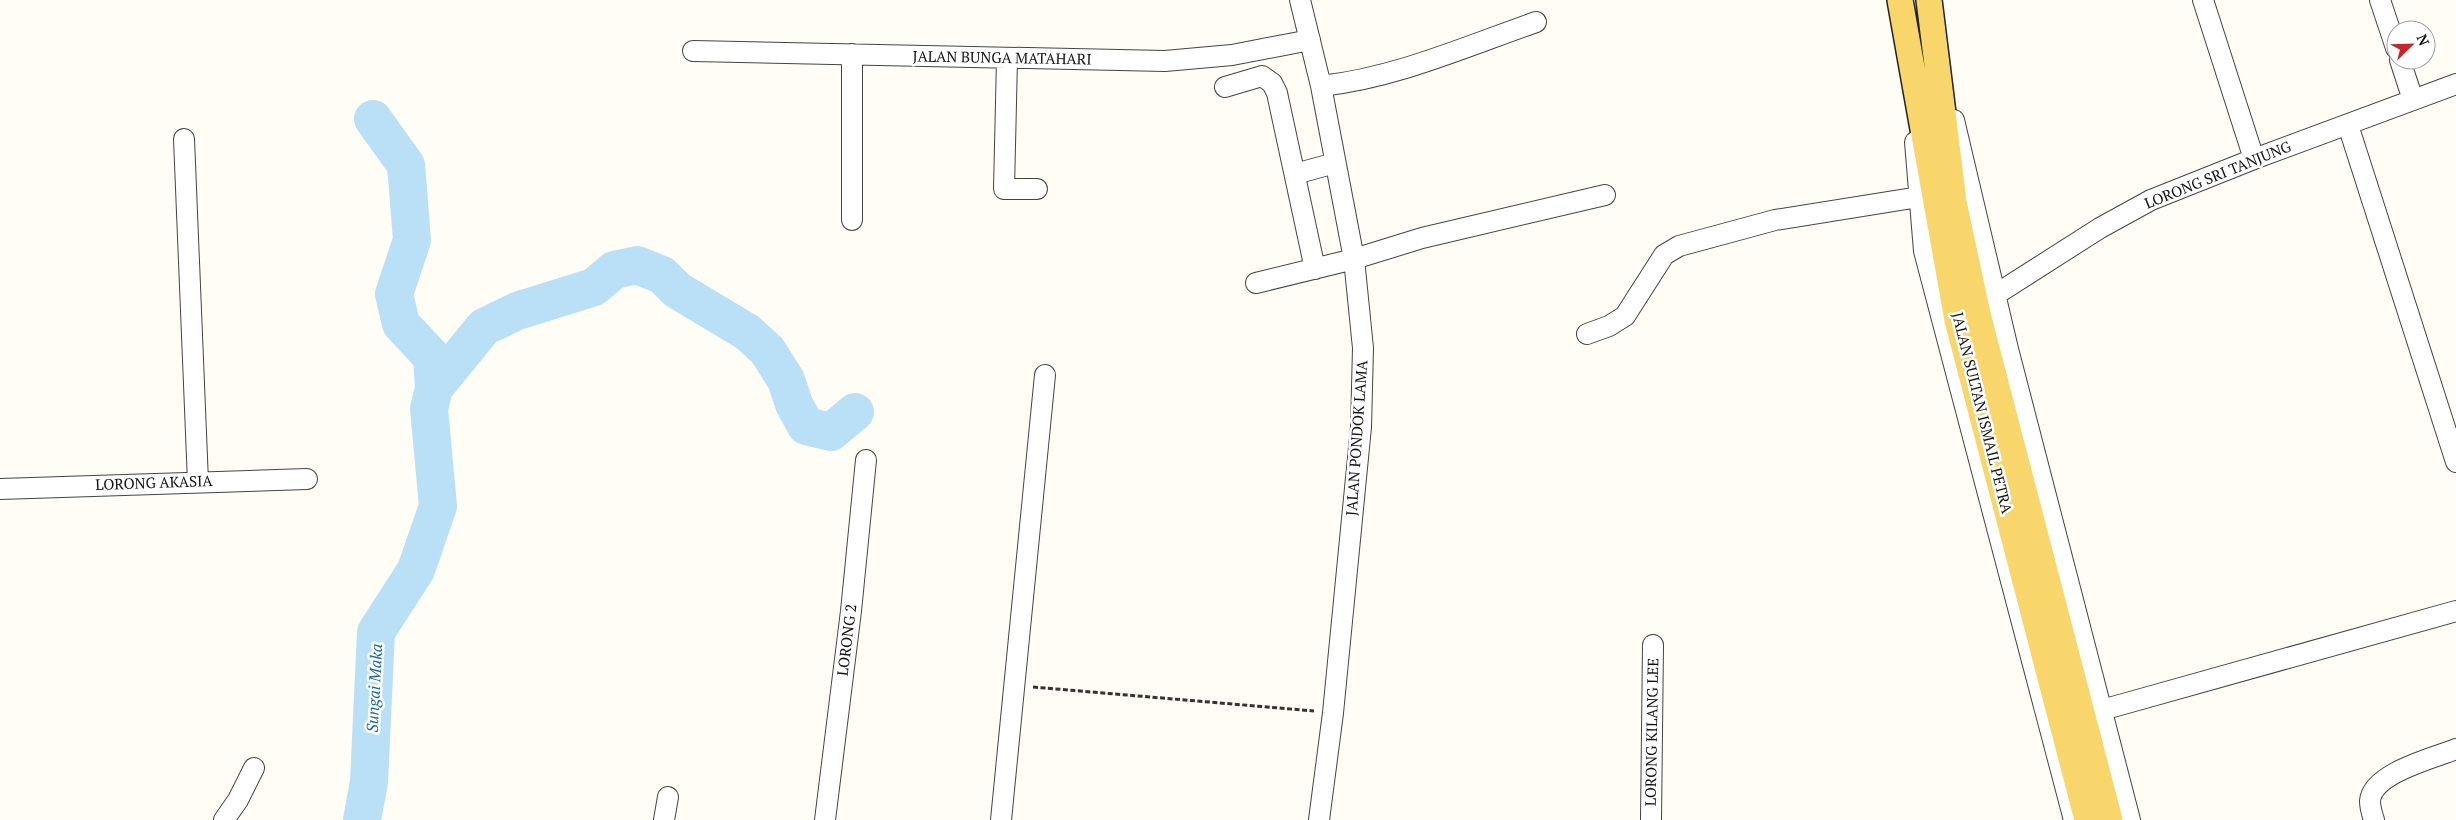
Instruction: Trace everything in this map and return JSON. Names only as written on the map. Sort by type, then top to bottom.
[{"type":"main road","name":"JALAN SULTAN ISMAIL PETRA","points":[[1900,0],[1968,317],[2087,820]]},
{"type":"main road","name":"JALAN SULTAN ISMAIL PETRA","points":[[1930,9],[1968,317],[2110,820]]},
{"type":"street","name":"JALAN PONDOK LAMA","points":[[1300,0],[1321,86],[1354,259],[1362,348],[1361,427],[1333,713],[1319,820]]},
{"type":"street","points":[[2203,0],[2254,159]]},
{"type":"street","points":[[2380,0],[2387,20]]},
{"type":"street","points":[[1930,9],[1995,295],[2130,820]]},
{"type":"street","points":[[1321,86],[1354,82],[1385,75],[1536,22]]},
{"type":"street","name":"JALAN BUNGA MATAHARI","points":[[692,51],[1165,61],[1232,55],[1310,40]]},
{"type":"street","points":[[1909,48],[1924,251],[2074,820]]},
{"type":"street","points":[[852,54],[852,220]]},
{"type":"street","points":[[1006,59],[1004,189],[1037,189]]},
{"type":"street","points":[[2403,70],[2413,100]]},
{"type":"street","points":[[1225,86],[1262,76],[1272,83],[1277,93],[1315,268]]},
{"type":"street","name":"LORONG SRI TANJUNG","points":[[1995,295],[2100,228],[2151,200],[2254,159],[2456,84]]},
{"type":"street","points":[[2348,125],[2456,462]]},
{"type":"street","points":[[184,139],[198,482]]},
{"type":"street","points":[[1295,174],[1335,163]]},
{"type":"street","points":[[1256,282],[1354,259],[1413,240],[1605,195]]},
{"type":"street","points":[[1587,334],[1609,326],[1625,316],[1664,255],[1679,246],[1775,220],[1919,197]]},
{"type":"street","points":[[1001,820],[1045,375]]},
{"type":"street","name":"LORONG 2","points":[[825,820],[851,611],[866,460]]},
{"type":"street","name":"LORONG AKASIA","points":[[0,489],[307,479]]},
{"type":"street","points":[[2102,710],[2456,611]]},
{"type":"street","name":"LORONG KILANG LEE","points":[[1651,820],[1653,645]]},
{"type":"street","points":[[2374,820],[2370,800],[2375,788],[2390,775],[2456,749]]},
{"type":"street","points":[[224,820],[238,800],[254,768]]},
{"type":"street","points":[[664,820],[668,797]]},
{"type":"path","points":[[1015,686],[1333,713]]},
{"type":"waterway","name":"Sungai Maka","points":[[362,820],[369,782],[376,632],[416,570],[438,506],[429,409],[434,388],[432,357],[401,324],[394,294],[412,240],[406,165],[373,119]]},
{"type":"waterway","points":[[434,388],[484,327],[517,311],[594,287],[614,270],[637,265],[662,275],[677,290],[747,332],[767,350],[786,380],[794,404],[806,426],[831,432],[855,412]]}]
